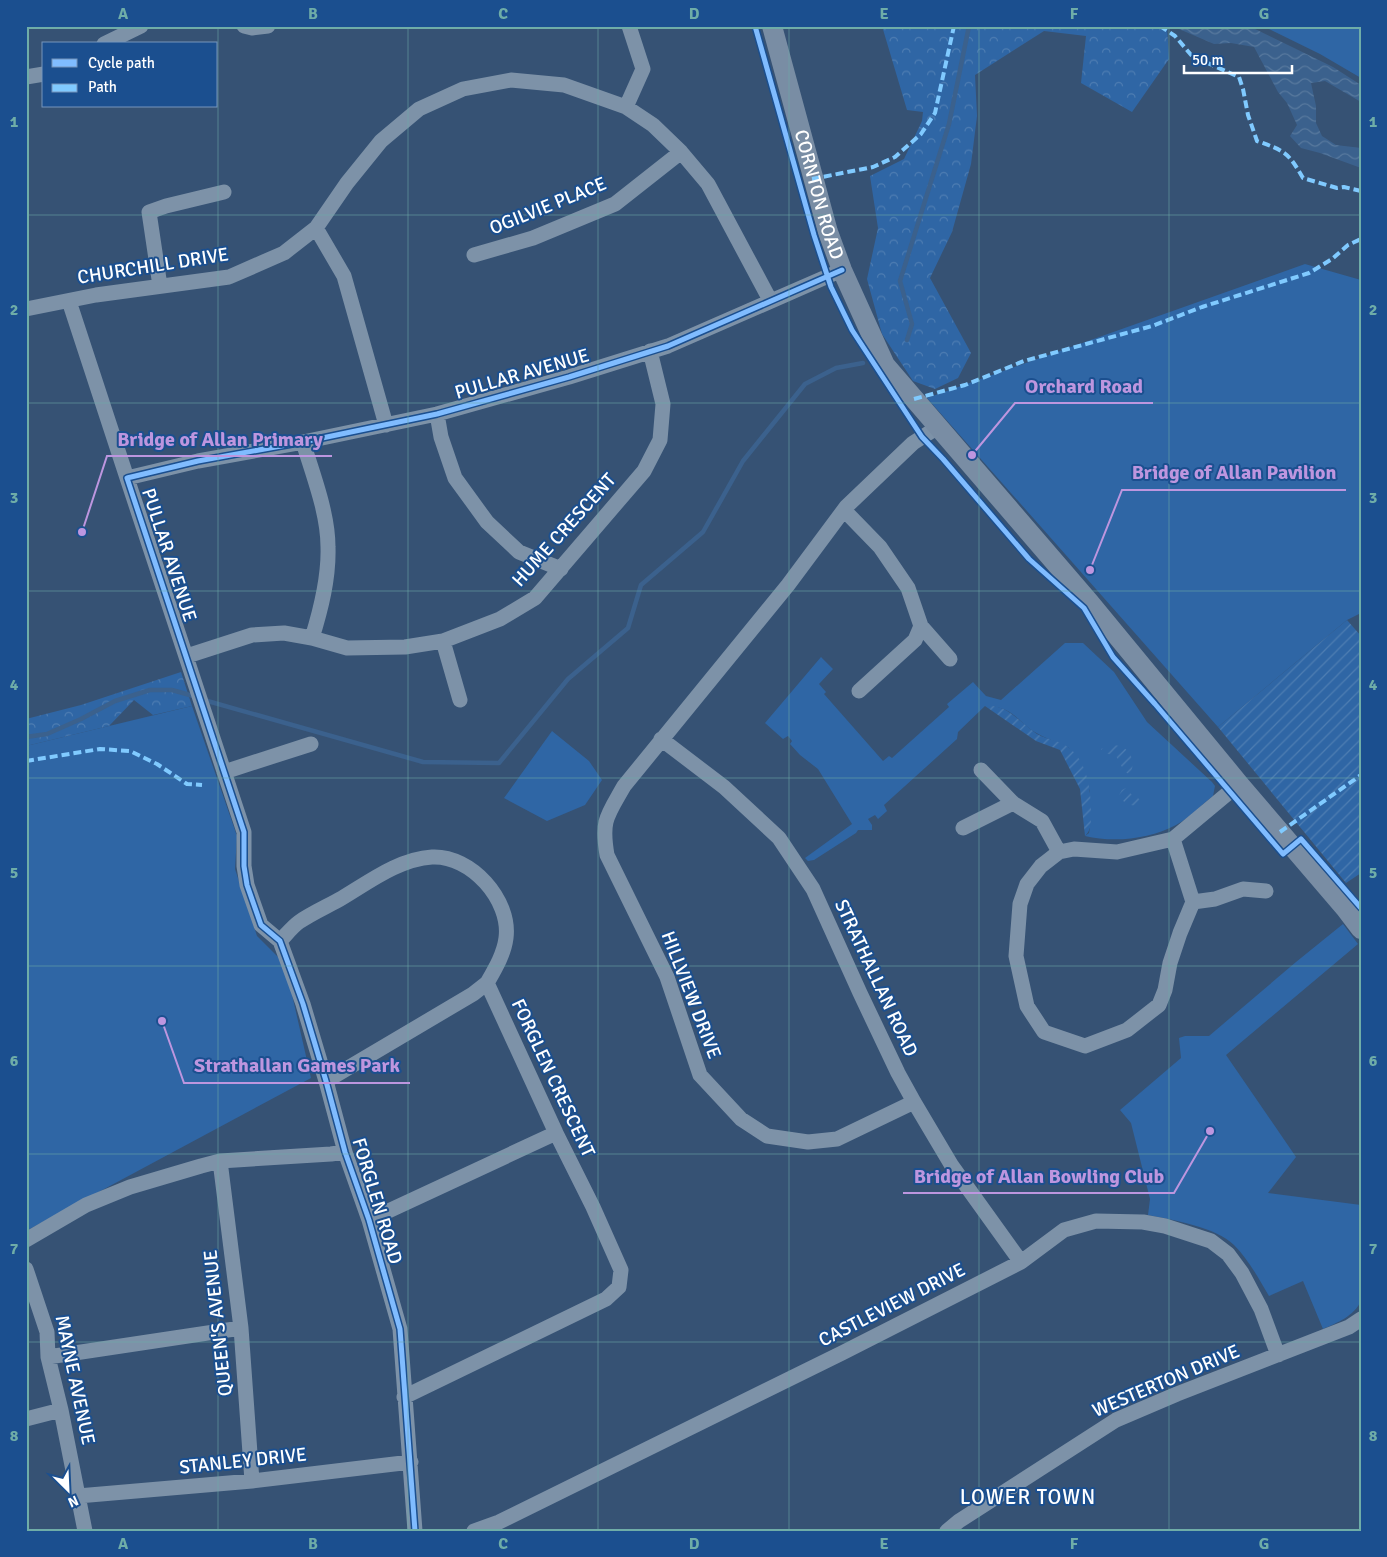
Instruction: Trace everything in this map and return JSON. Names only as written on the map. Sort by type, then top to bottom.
[{"type":"main road","name":"CORNTON ROAD","points":[[772,26],[812,179],[828,232],[842,270],[885,365],[1090,603],[1361,929]]},
{"type":"street","points":[[108,42],[141,26]]},
{"type":"street","points":[[244,26],[268,26]]},
{"type":"street","points":[[626,107],[643,69],[629,26]]},
{"type":"street","points":[[26,78],[42,74]]},
{"type":"street","name":"CHURCHILL DRIVE","points":[[26,309],[160,286],[229,278],[284,253],[316,228],[347,183],[382,141],[419,108],[463,89],[511,80],[564,85],[626,107],[653,125],[681,152],[708,184],[770,300]]},
{"type":"street","name":"OGILVIE PLACE","points":[[474,255],[533,238],[615,204],[681,152]]},
{"type":"street","points":[[160,286],[150,212],[166,206],[224,192]]},
{"type":"street","points":[[316,228],[344,276],[386,424]]},
{"type":"street","name":"PULLAR AVENUE","points":[[303,1004],[280,941],[261,925],[247,885],[244,866],[244,832],[128,478],[198,461],[303,442],[437,414],[569,377],[668,346],[842,270]]},
{"type":"street","points":[[70,301],[128,478]]},
{"type":"street","name":"HUME CRESCENT","points":[[187,656],[252,635],[284,632],[347,648],[405,647],[443,641],[500,619],[535,598],[644,471],[660,440],[663,404],[650,351]]},
{"type":"street","points":[[437,414],[441,437],[455,478],[487,522],[519,552],[561,569]]},
{"type":"street","name":"HILLVIEW DRIVE","points":[[914,1102],[837,1139],[808,1142],[767,1136],[741,1120],[700,1075],[667,977],[607,855],[604,834],[606,816],[620,794],[662,739],[788,586],[844,510],[914,443],[938,427]]},
{"type":"street","points":[[303,442],[321,499],[328,547],[323,604],[312,638]]},
{"type":"street","points":[[844,510],[880,547],[908,588],[921,626],[950,659]]},
{"type":"street","points":[[859,691],[915,640],[921,626]]},
{"type":"street","points":[[443,641],[460,700]]},
{"type":"street","name":"STRATHALLAN ROAD","points":[[662,739],[724,787],[778,838],[813,890],[873,1020],[914,1102],[952,1166],[1021,1262]]},
{"type":"street","points":[[224,772],[311,744]]},
{"type":"street","points":[[981,770],[1014,803],[1042,821],[1059,852]]},
{"type":"street","points":[[1173,839],[1193,902],[1170,963],[1166,990],[1159,1005],[1127,1030],[1085,1046],[1044,1032],[1027,1006],[1016,956],[1020,904],[1027,884],[1042,866],[1059,852],[1074,849],[1117,852],[1173,839],[1239,784]]},
{"type":"street","points":[[964,828],[1014,803]]},
{"type":"street","points":[[280,941],[298,923],[404,863],[432,857],[451,860],[468,867],[487,882],[500,905],[506,926],[506,939],[501,955],[487,983],[473,994],[326,1081]]},
{"type":"street","points":[[1193,902],[1215,899],[1243,889],[1266,891]]},
{"type":"street","name":"FORGLEN CRESCENT","points":[[404,1397],[606,1299],[619,1287],[621,1270],[487,983]]},
{"type":"street","name":"FORGLEN ROAD","points":[[303,1004],[345,1152],[368,1220],[400,1329],[415,1531]]},
{"type":"street","points":[[368,1220],[556,1133]]},
{"type":"street","points":[[26,1240],[86,1205],[130,1187],[220,1161],[345,1152]]},
{"type":"street","name":"QUEEN'S AVENUE","points":[[220,1161],[241,1328],[252,1481]]},
{"type":"street","name":"CASTLEVIEW DRIVE","points":[[474,1531],[498,1522],[806,1371],[1021,1262],[1064,1230],[1096,1221],[1150,1223],[1211,1241],[1228,1254],[1242,1273],[1261,1309],[1278,1355]]},
{"type":"street","name":"MAYNE AVENUE","points":[[26,1269],[47,1332],[48,1358],[61,1410],[85,1531]]},
{"type":"street","name":"WESTERTON DRIVE","points":[[947,1531],[959,1526],[1116,1420],[1177,1394],[1357,1324]]},
{"type":"street","points":[[48,1358],[241,1328]]},
{"type":"street","points":[[26,1419],[61,1410]]},
{"type":"street","name":"STANLEY DRIVE","points":[[78,1496],[252,1481],[411,1462]]},
{"type":"green space","points":[[882,26],[1167,26],[1169,59],[1132,112],[1081,83],[1086,36],[1044,31],[975,75],[977,116],[971,164],[952,232],[930,278],[971,353],[958,378],[935,389],[913,381],[882,334],[867,279],[878,228],[870,176],[904,159],[922,121],[923,112],[907,110]]},
{"type":"green space","points":[[1263,26],[1361,26],[1361,78],[1320,54]]},
{"type":"green space","points":[[1305,264],[1361,280],[1361,613],[1347,620],[1218,727],[927,398]]},
{"type":"green space","points":[[1347,620],[1361,636],[1361,873],[1346,883],[1218,727]]},
{"type":"green space","points":[[1065,643],[1083,643],[1114,672],[1147,722],[1212,782],[1215,786],[1213,796],[1181,822],[1155,834],[1120,839],[1085,836],[1089,833],[1090,827],[1090,791],[1069,748],[1032,731],[1010,712],[985,706],[958,732],[957,739],[884,805],[887,811],[878,819],[875,815],[868,819],[872,825],[872,830],[858,830],[814,860],[808,861],[805,858],[852,824],[818,769],[800,755],[790,744],[792,741],[788,736],[783,739],[765,723],[821,657],[833,669],[819,684],[826,692],[824,694],[883,761],[889,756],[892,758],[949,707],[947,704],[973,682],[986,696],[1001,700]]},
{"type":"green space","points":[[181,672],[192,706],[153,715],[134,700],[109,726],[26,746],[26,719],[81,705]]},
{"type":"green space","points":[[192,706],[237,836],[235,869],[257,936],[285,964],[311,1078],[26,1231],[26,746]]},
{"type":"green space","points":[[985,706],[993,706],[1007,711],[1037,734],[1062,743],[1080,760],[1087,776],[1090,794],[1091,825],[1085,836],[1080,789],[1060,750],[1036,741]]},
{"type":"green space","points":[[552,731],[589,761],[602,780],[585,805],[547,821],[504,798]]},
{"type":"green space","points":[[1113,745],[1123,748],[1130,754],[1133,764],[1130,775],[1124,771],[1116,756],[1101,752],[1101,749]]},
{"type":"green space","points":[[1126,788],[1140,800],[1137,806],[1122,800],[1119,795]]},
{"type":"green space","points":[[1343,924],[1358,944],[1226,1055],[1296,1157],[1268,1193],[1361,1205],[1361,1301],[1350,1315],[1323,1329],[1303,1281],[1269,1296],[1244,1256],[1226,1239],[1194,1225],[1148,1215],[1150,1199],[1131,1123],[1120,1110],[1181,1058],[1179,1038],[1185,1036],[1209,1036]]},
{"type":"water","points":[[1172,26],[1249,26],[1333,67],[1361,85],[1361,102],[1325,81],[1311,83],[1316,106],[1316,123],[1322,136],[1336,145],[1361,148],[1361,168],[1301,148],[1290,136],[1297,125],[1287,103],[1278,92],[1254,47],[1231,43],[1214,44]]},
{"type":"waterway","points":[[907,340],[912,324],[900,281],[949,124],[969,26]]},
{"type":"waterway","points":[[204,700],[423,762],[499,763],[568,679],[628,628],[641,585],[703,532],[743,461],[805,384],[836,368],[863,363]]},
{"type":"waterway","points":[[26,737],[47,734],[115,701],[150,690],[172,690],[197,697]]},
{"type":"marked path","points":[[812,179],[873,167],[895,157],[921,134],[935,113],[954,26]]},
{"type":"marked path","points":[[1160,26],[1175,36],[1192,56],[1239,77],[1248,115],[1257,141],[1274,147],[1285,154],[1303,178],[1337,188],[1344,187],[1361,191]]},
{"type":"marked path","points":[[914,399],[965,385],[1024,361],[1152,326],[1202,307],[1309,273],[1332,259],[1348,245],[1361,239]]},
{"type":"marked path","points":[[26,761],[100,749],[130,751],[157,764],[187,784],[202,785]]},
{"type":"marked path","points":[[1280,832],[1361,775]]},
{"type":"cycle path","points":[[755,26],[814,235],[831,287],[852,330],[922,437],[1029,559],[1084,608],[1113,657],[1283,854],[1301,839],[1361,908]]},
{"type":"cycle path","points":[[415,1531],[400,1329],[369,1220],[345,1152],[303,1004],[280,941],[261,925],[247,885],[244,866],[244,832],[127,478],[198,461],[303,442],[437,414],[569,377],[668,346],[842,270]]},
{"type":"place","name":"Orchard Road","points":[[972,455]]},
{"type":"place","name":"Bridge of Allan Primary","points":[[82,532]]},
{"type":"place","name":"Bridge of Allan Pavilion","points":[[1090,570]]},
{"type":"place","name":"Strathallan Games Park","points":[[162,1021]]},
{"type":"place","name":"Bridge of Allan Bowling Club","points":[[1210,1131]]},
{"type":"district","name":"LOWER TOWN","points":[[1028,1497]]}]
